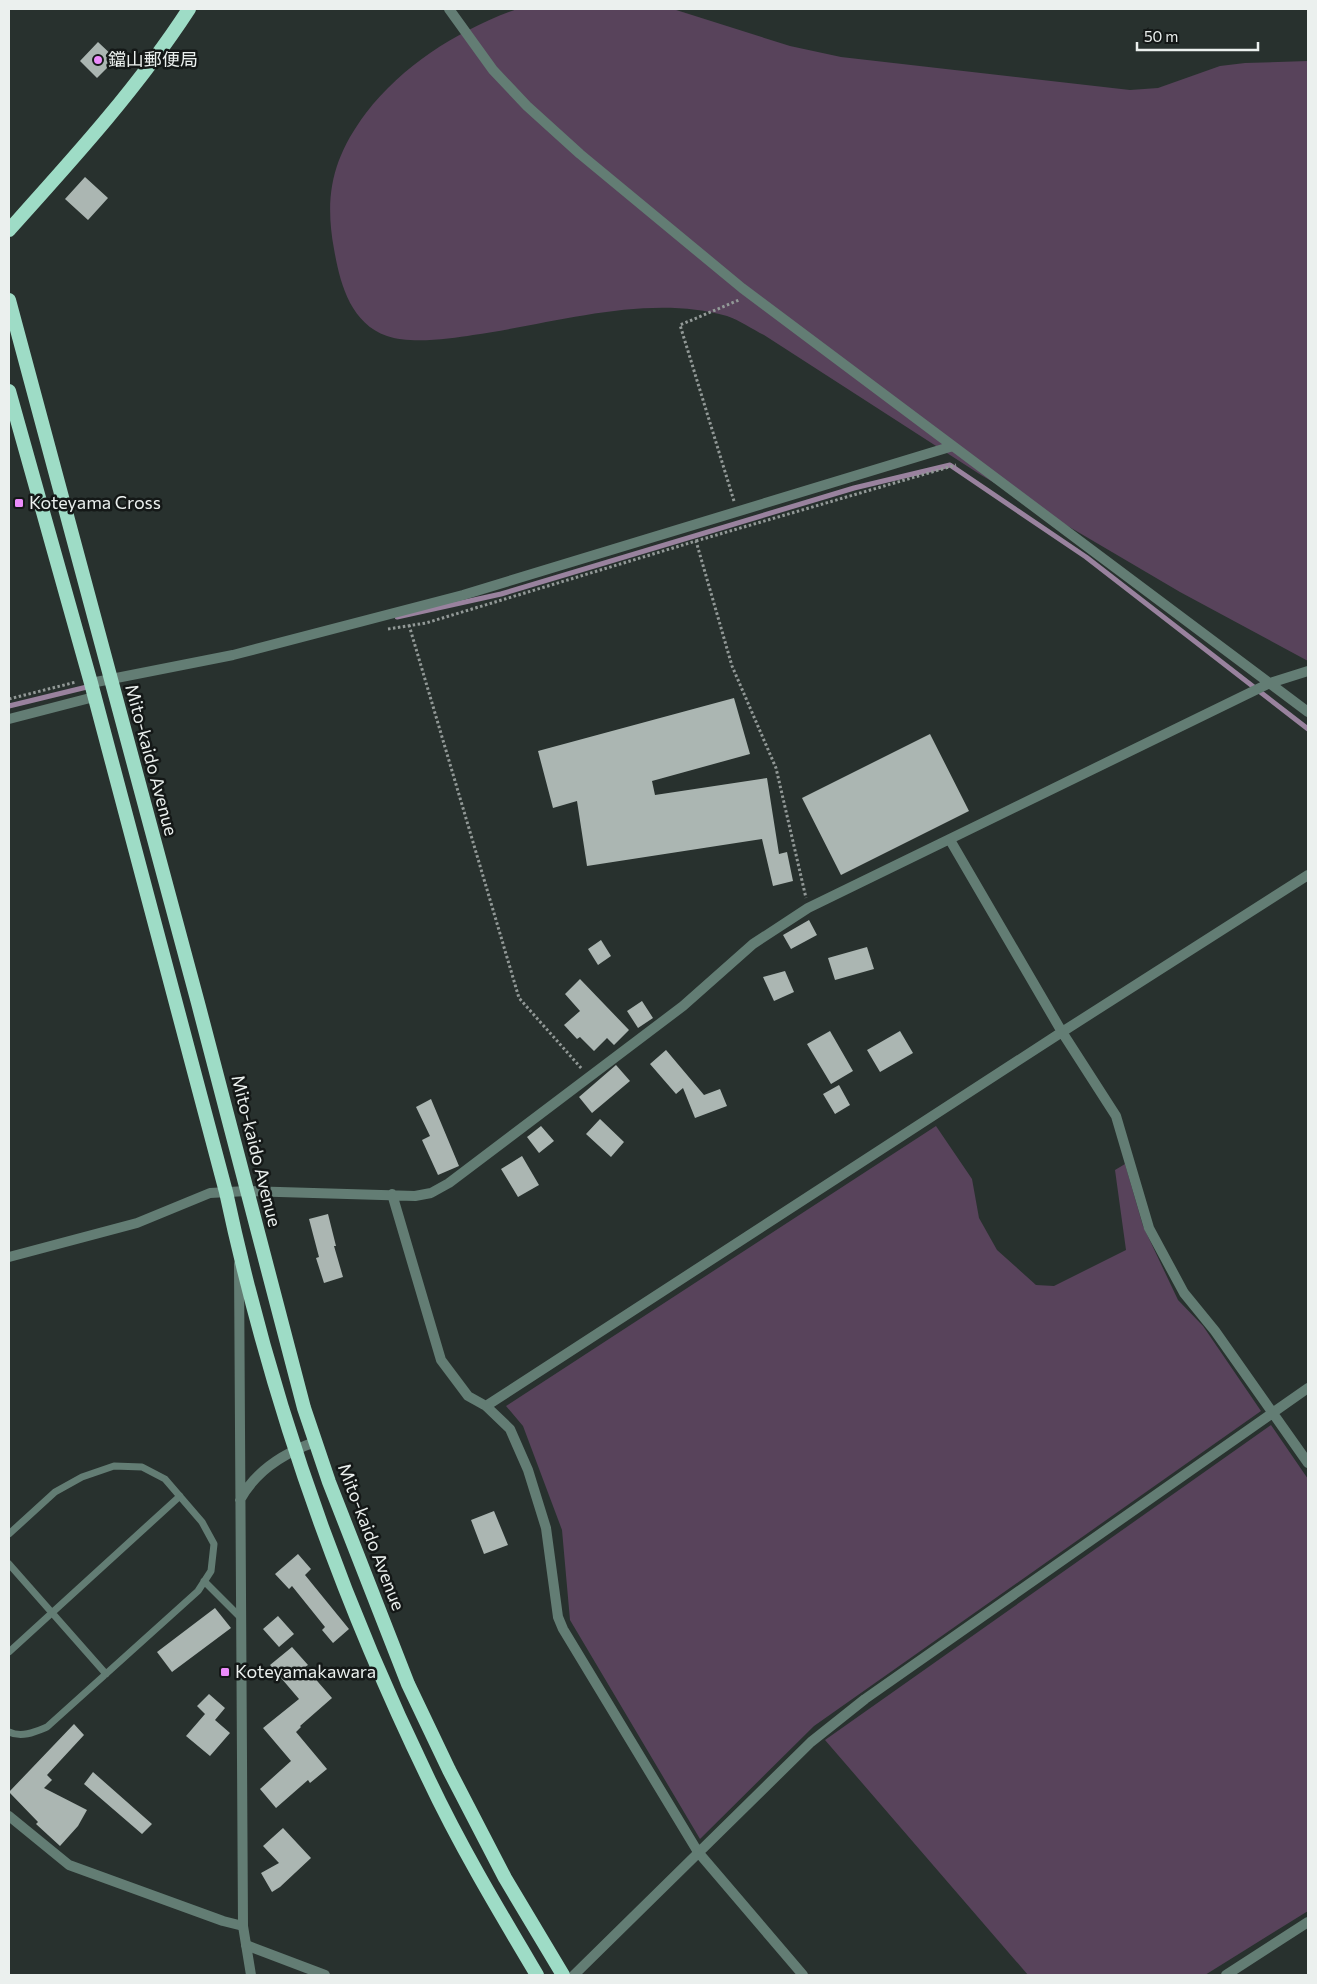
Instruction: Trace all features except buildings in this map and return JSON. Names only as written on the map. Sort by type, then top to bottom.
[{"type":"highway","points":[[9,230],[111,114],[189,9]]},
{"type":"highway","name":"Mito-kaido Avenue","points":[[9,300],[304,1408],[315,1442],[412,1693],[449,1770],[505,1878],[563,1975]]},
{"type":"highway","points":[[9,391],[91,686],[226,1192],[239,1253],[295,1449],[363,1631],[428,1779],[495,1904],[537,1975]]},
{"type":"street","points":[[449,9],[494,70],[527,106],[580,154],[751,294],[1308,712]]},
{"type":"street","points":[[9,719],[110,679],[233,655],[463,595],[952,446]]},
{"type":"street","points":[[9,1257],[138,1223],[196,1197],[226,1192],[392,1194],[415,1196],[431,1192],[449,1183],[683,1006],[753,944],[808,908],[1270,683],[1308,670]]},
{"type":"street","points":[[950,840],[1062,1032],[1116,1116],[1149,1228],[1180,1284],[1308,1463]]},
{"type":"street","points":[[486,1406],[1062,1032],[1308,876]]},
{"type":"street","points":[[392,1194],[441,1360],[468,1396],[486,1406],[510,1429],[528,1470],[546,1528],[558,1617],[564,1629],[698,1852],[802,1975]]},
{"type":"street","points":[[239,1253],[243,1926],[251,1975]]},
{"type":"street","points":[[574,1975],[811,1742],[864,1699],[1308,1388]]},
{"type":"street","points":[[240,1501],[261,1472],[295,1449],[315,1442]]},
{"type":"street","points":[[9,1816],[69,1865],[223,1921],[243,1926]]},
{"type":"street","points":[[1226,1975],[1308,1922]]},
{"type":"street","points":[[246,1945],[325,1975]]},
{"type":"lane","points":[[9,1534],[55,1492],[82,1477],[114,1466],[142,1467],[165,1479],[202,1522],[214,1544],[211,1571],[198,1591],[47,1727],[32,1733],[16,1735],[9,1732]]},
{"type":"lane","points":[[9,1652],[180,1496]]},
{"type":"lane","points":[[9,1564],[106,1674]]},
{"type":"lane","points":[[204,1581],[241,1618]]},
{"type":"path","points":[[737,511],[680,325],[751,294]]},
{"type":"path","points":[[380,631],[409,626],[946,469],[970,459]]},
{"type":"path","points":[[696,541],[732,666],[776,768],[808,908]]},
{"type":"path","points":[[404,610],[519,998],[589,1077]]},
{"type":"path","points":[[9,699],[91,686]]},
{"type":"shaded area","points":[[517,9],[673,9],[790,46],[841,57],[1130,90],[1158,88],[1220,66],[1245,63],[1308,61],[1308,661],[1180,592],[981,475],[764,335],[727,316],[696,310],[665,308],[633,309],[567,318],[464,337],[418,340],[406,340],[387,336],[374,330],[364,322],[356,312],[344,288],[336,262],[331,229],[330,211],[334,177],[346,145],[366,113],[381,95],[415,64],[434,50],[474,27]]},
{"type":"shaded area","points":[[936,1126],[972,1179],[979,1218],[997,1250],[1036,1285],[1054,1286],[1126,1250],[1115,1170],[1125,1164],[1143,1226],[1178,1300],[1203,1326],[1261,1411],[814,1726],[700,1839],[570,1620],[562,1530],[523,1426],[506,1406]]},
{"type":"shaded area","points":[[1271,1425],[1308,1479],[1308,1911],[1205,1975],[1028,1975],[825,1740]]},
{"type":"waterway","points":[[397,617],[501,594],[854,488],[950,465],[1086,557],[1308,729]]},
{"type":"waterway","points":[[9,706],[91,686]]},
{"type":"place","name":"鐺山郵便局","points":[[98,60]]},
{"type":"place","name":"Koteyama Cross","points":[[19,503]]},
{"type":"place","name":"Koteyamakawara","points":[[225,1672]]}]
